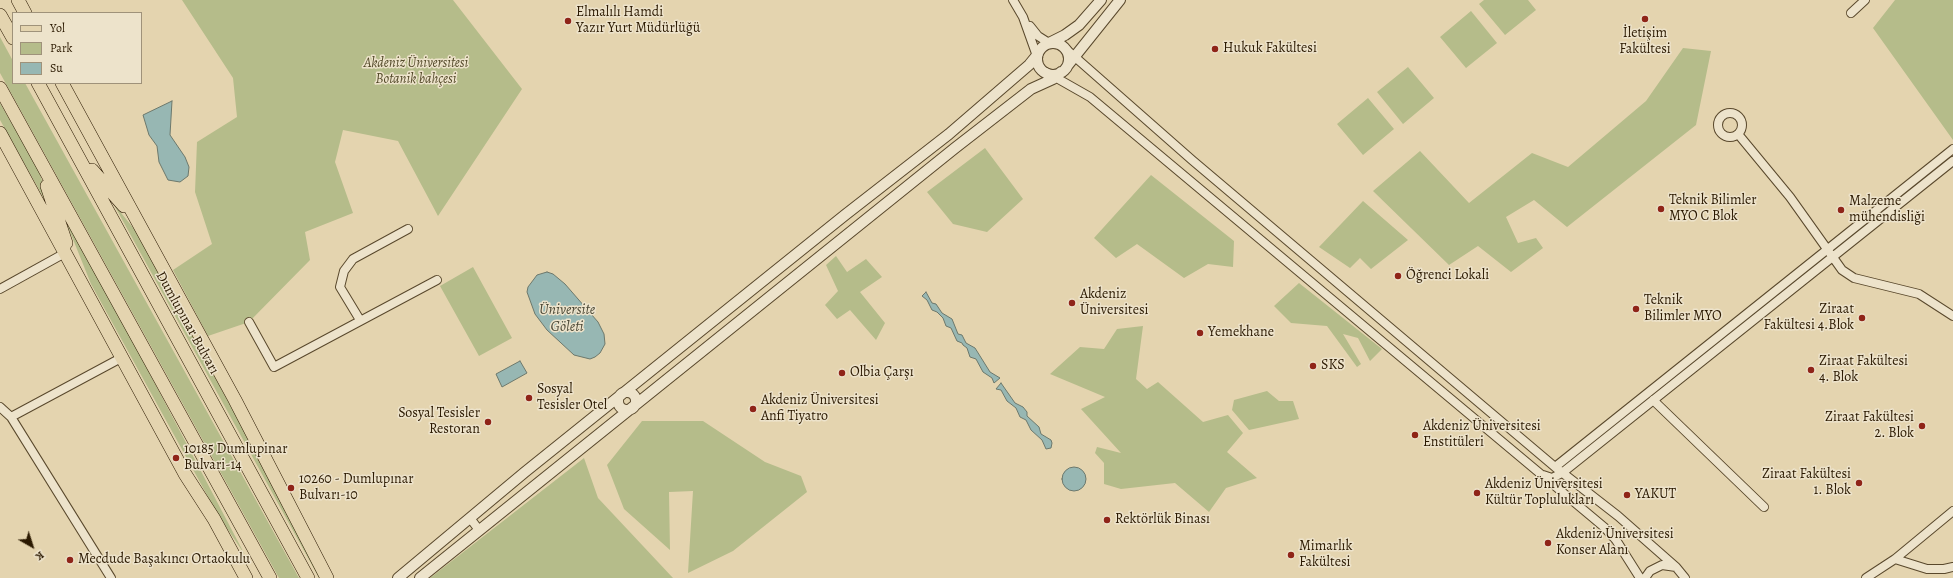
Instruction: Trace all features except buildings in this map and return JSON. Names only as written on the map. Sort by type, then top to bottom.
[{"type":"main road","points":[[18,0],[24,12]]},
{"type":"main road","points":[[0,15],[12,36]]},
{"type":"main road","name":"Dumlupınar Bulvarı","points":[[39,84],[308,578]]},
{"type":"main road","points":[[54,84],[65,88],[235,400],[327,578]]},
{"type":"main road","points":[[0,88],[270,578]]},
{"type":"main road","points":[[0,133],[185,474],[214,519],[246,578]]},
{"type":"main road","points":[[76,151],[139,224]]},
{"type":"main road","points":[[37,154],[78,277]]},
{"type":"main road","points":[[318,561],[318,578]]},
{"type":"street","points":[[1014,0],[1023,17],[1038,56],[1038,64],[1062,66],[1192,160],[1562,473],[1618,516],[1688,578]]},
{"type":"street","points":[[398,578],[622,394],[845,215],[949,134],[1029,65],[1038,56],[1045,45],[1065,35],[1079,25],[1101,0]]},
{"type":"street","points":[[420,578],[955,148],[1062,66],[1120,0]]},
{"type":"street","points":[[1851,13],[1865,0]]},
{"type":"street","points":[[1023,17],[1038,36],[1049,43],[1059,44],[1062,66],[1090,97],[1608,532],[1624,552],[1640,578]]},
{"type":"street","points":[[1738,134],[1790,197],[1842,270],[1854,278],[1919,294],[1953,316]]},
{"type":"street","points":[[1555,467],[1953,149]]},
{"type":"street","points":[[1526,463],[1548,477],[1552,478],[1562,473],[1953,161]]},
{"type":"street","points":[[360,320],[340,287],[344,271],[353,259],[408,229]]},
{"type":"street","points":[[0,289],[65,253]]},
{"type":"street","points":[[249,322],[274,367],[437,280]]},
{"type":"street","points":[[12,417],[121,358]]},
{"type":"street","points":[[622,394],[618,400],[620,407],[626,410],[633,408]]},
{"type":"street","points":[[1653,400],[1764,507]]},
{"type":"street","points":[[0,407],[12,417],[111,578]]},
{"type":"street","points":[[1866,578],[1895,559],[1953,511]]},
{"type":"street","points":[[470,518],[479,530]]},
{"type":"street","points":[[1895,559],[1927,569],[1944,569],[1953,567]]},
{"type":"street","points":[[1645,578],[1655,567],[1662,565],[1681,572]]},
{"type":"green space","name":"Akdeniz Üniversitesi Botanik bahçesi","points":[[182,0],[453,0],[522,89],[438,216],[398,141],[343,130],[335,162],[353,213],[305,232],[310,260],[249,322],[208,336],[173,270],[212,244],[195,192],[197,142],[237,117],[233,78]]},
{"type":"green space","points":[[1484,0],[1528,0],[1536,10],[1505,35],[1479,4]]},
{"type":"green space","points":[[1895,0],[1953,0],[1953,140],[1873,28]]},
{"type":"green space","points":[[1471,11],[1497,43],[1466,68],[1440,37]]},
{"type":"green space","points":[[0,37],[12,59],[12,84],[26,84],[299,578],[279,578],[0,73]]},
{"type":"green space","points":[[1683,48],[1711,51],[1696,125],[1567,227],[1534,200],[1506,217],[1518,243],[1536,238],[1543,248],[1511,272],[1478,246],[1449,265],[1373,191],[1420,151],[1469,203],[1532,153],[1568,167],[1646,101]]},
{"type":"green space","points":[[1408,67],[1434,98],[1403,124],[1377,92]]},
{"type":"green space","points":[[1368,98],[1394,129],[1363,155],[1337,124]]},
{"type":"green space","points":[[0,103],[38,169],[55,218],[0,120]]},
{"type":"green space","points":[[985,148],[1023,199],[987,232],[953,224],[927,192]]},
{"type":"green space","points":[[1151,175],[1234,241],[1233,267],[1208,264],[1184,278],[1137,244],[1116,258],[1094,238]]},
{"type":"green space","points":[[1363,201],[1408,240],[1371,269],[1360,258],[1350,268],[1319,247]]},
{"type":"green space","points":[[58,202],[245,555],[218,515],[91,284]]},
{"type":"green space","points":[[113,203],[135,230],[324,578],[319,578]]},
{"type":"green space","points":[[836,256],[847,272],[866,259],[882,277],[860,292],[885,323],[876,340],[850,310],[837,319],[825,305],[838,291],[826,265]]},
{"type":"green space","points":[[473,267],[512,338],[479,356],[440,286]]},
{"type":"green space","points":[[1299,283],[1382,349],[1370,361],[1358,338],[1343,334],[1361,364],[1357,367],[1327,326],[1291,323],[1274,306]]},
{"type":"green space","points":[[1143,326],[1136,379],[1147,389],[1158,382],[1203,422],[1228,415],[1243,433],[1227,452],[1257,478],[1226,488],[1209,512],[1175,483],[1121,489],[1104,484],[1104,463],[1095,453],[1097,447],[1121,453],[1081,409],[1105,397],[1050,374],[1080,347],[1104,349],[1117,329]]},
{"type":"green space","points":[[1267,391],[1279,401],[1293,401],[1299,419],[1249,430],[1232,410],[1234,400]]},
{"type":"green space","points":[[642,421],[703,421],[765,462],[801,476],[807,492],[733,551],[688,573],[693,491],[669,492],[670,550],[624,509],[607,465]]},
{"type":"green space","points":[[584,458],[598,498],[673,578],[430,578]]},
{"type":"water","points":[[172,101],[170,135],[185,157],[189,167],[188,176],[180,182],[168,180],[159,162],[157,146],[149,135],[143,115]]},
{"type":"water","name":"Üniversite Göleti","points":[[547,272],[553,274],[565,284],[598,322],[604,334],[605,344],[600,353],[595,357],[590,359],[574,355],[547,330],[535,314],[527,292],[528,287],[537,275]]},
{"type":"water","points":[[926,292],[932,303],[936,304],[942,313],[952,319],[958,334],[962,335],[966,343],[975,348],[990,372],[1000,378],[994,383],[992,378],[983,372],[976,359],[970,357],[967,348],[962,343],[957,341],[951,328],[946,326],[943,318],[937,312],[932,310],[927,300],[922,296]]},
{"type":"water","points":[[520,361],[527,373],[502,387],[496,374]]},
{"type":"water","points":[[1001,383],[1015,403],[1023,407],[1027,412],[1027,416],[1039,427],[1041,434],[1051,440],[1051,448],[1046,449],[1042,440],[1031,430],[1026,420],[1020,417],[1016,408],[1007,401],[1001,390],[996,389]]},
{"type":"water","points":[[1074,467],[1083,470],[1086,479],[1083,488],[1074,491],[1065,488],[1062,479],[1065,470]]},
{"type":"place","name":"İletişim Fakültesi","points":[[1645,19]]},
{"type":"place","name":"Elmalılı Hamdi Yazır Yurt Müdürlüğü","points":[[568,21]]},
{"type":"place","name":"Hukuk Fakültesi","points":[[1215,49]]},
{"type":"place","name":"Teknik Bilimler MYO C Blok","points":[[1661,209]]},
{"type":"place","name":"Malzeme mühendisliği","points":[[1841,210]]},
{"type":"place","name":"Öğrenci Lokali","points":[[1398,276]]},
{"type":"place","name":"Akdeniz Üniversitesi","points":[[1072,303]]},
{"type":"place","name":"Teknik Bilimler MYO","points":[[1636,309]]},
{"type":"place","name":"Ziraat Fakültesi 4.Blok","points":[[1862,318]]},
{"type":"place","name":"Yemekhane","points":[[1200,333]]},
{"type":"place","name":"SKS","points":[[1313,366]]},
{"type":"place","name":"Ziraat Fakültesi 4. Blok","points":[[1811,370]]},
{"type":"place","name":"Olbia Çarşı","points":[[842,373]]},
{"type":"place","name":"Sosyal Tesisler Otel","points":[[529,398]]},
{"type":"place","name":"Akdeniz Üniversitesi Anfi Tiyatro","points":[[753,409]]},
{"type":"place","name":"Sosyal Tesisler Restoran","points":[[488,422]]},
{"type":"place","name":"Ziraat Fakültesi 2. Blok","points":[[1922,426]]},
{"type":"place","name":"Akdeniz Üniversitesi Enstitüleri","points":[[1415,435]]},
{"type":"place","name":"10185 Dumlupinar Bulvari-14","points":[[176,458]]},
{"type":"place","name":"Ziraat Fakültesi 1. Blok","points":[[1859,483]]},
{"type":"place","name":"10260 - Dumlupınar Bulvarı-10","points":[[291,488]]},
{"type":"place","name":"Akdeniz Üniversitesi Kültür Toplulukları","points":[[1477,493]]},
{"type":"place","name":"YAKUT","points":[[1627,495]]},
{"type":"place","name":"Rektörlük Binası","points":[[1107,520]]},
{"type":"place","name":"Akdeniz Üniversitesi Konser Alanı","points":[[1548,543]]},
{"type":"place","name":"Mimarlık Fakültesi","points":[[1291,555]]},
{"type":"place","name":"Mecdude Başakıncı Ortaokulu","points":[[70,560]]}]
